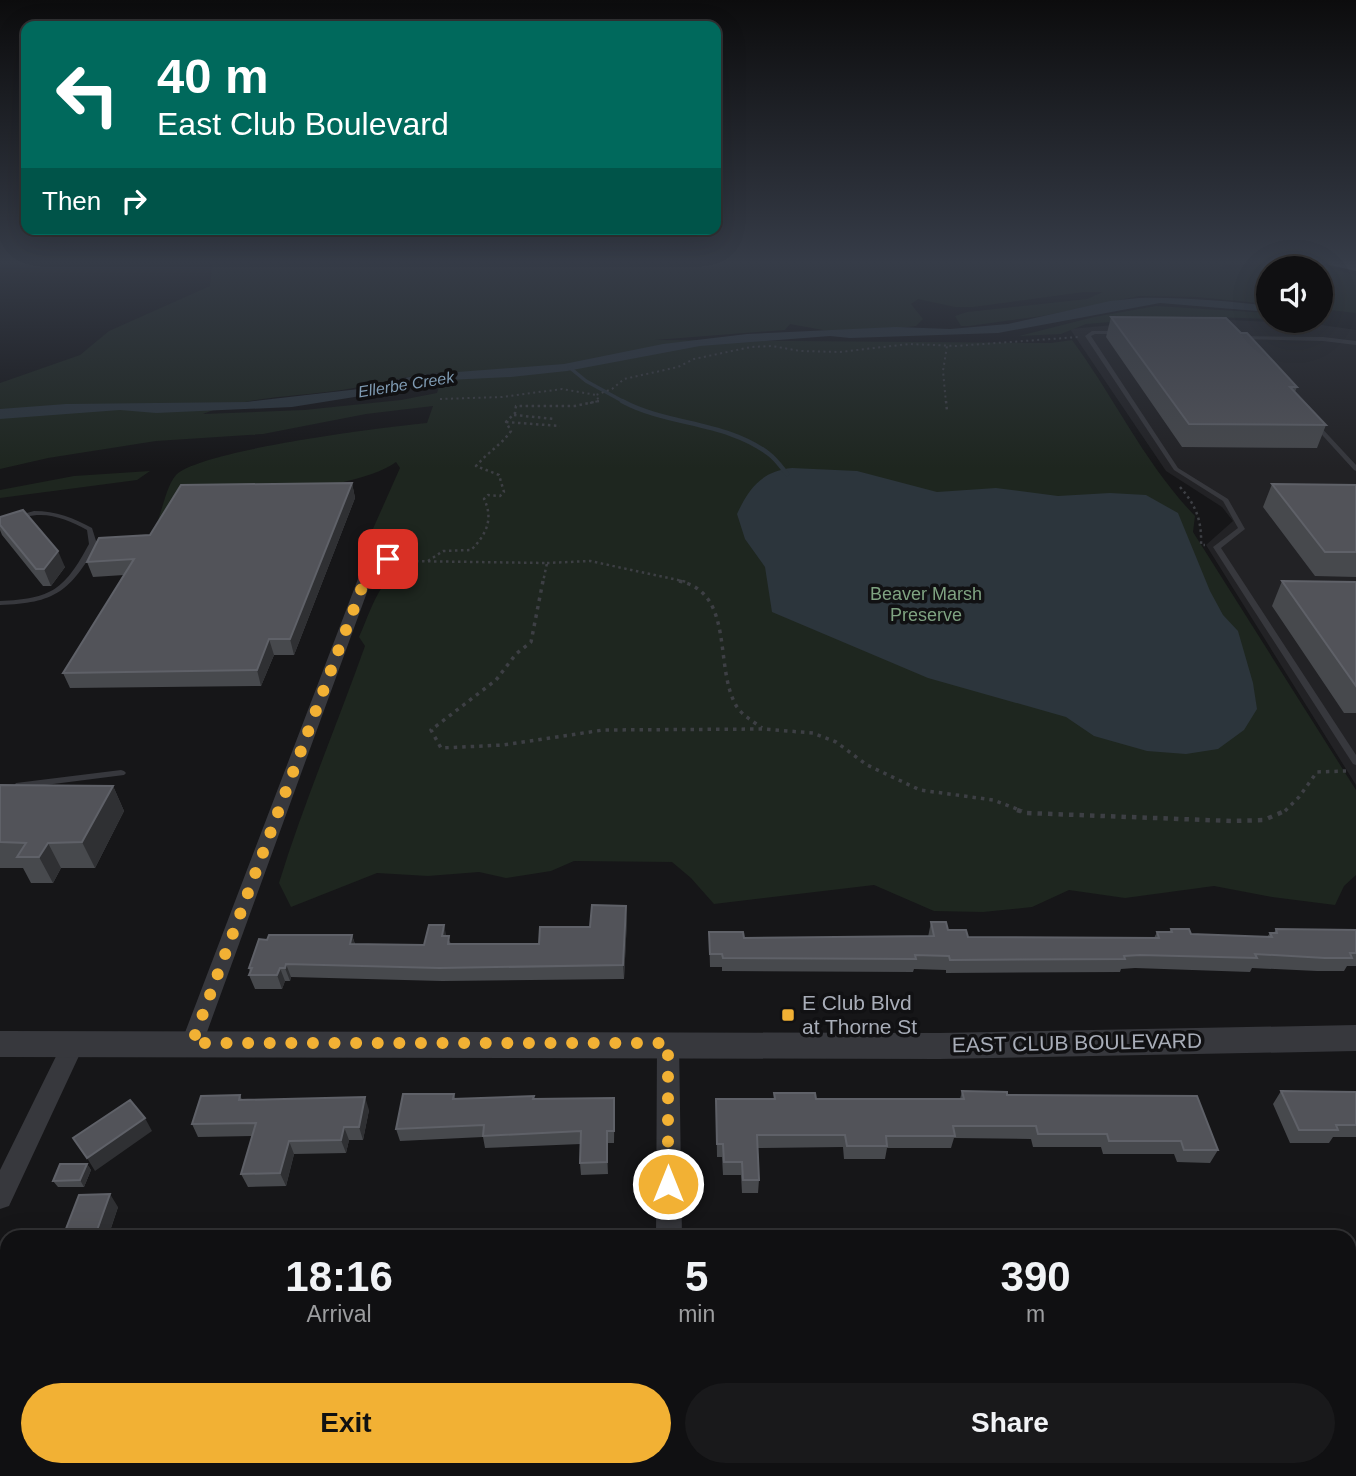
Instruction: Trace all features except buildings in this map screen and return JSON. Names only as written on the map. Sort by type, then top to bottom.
[{"type":"street","points":[[192,1043],[368,571],[388,559]]},
{"type":"street","name":"EAST CLUB BOULEVARD","points":[[0,1044],[668,1043],[939,1046],[1356,1038]]},
{"type":"street","points":[[0,1197],[74,1043]]},
{"type":"street","points":[[668,1043],[668,1230]]},
{"type":"lane","points":[[1120,332],[1094,332],[1088,336],[1176,469],[1226,500],[1242,529],[1217,547],[1356,762]]},
{"type":"lane","points":[[1225,335],[1356,343]]},
{"type":"lane","points":[[1237,337],[1244,344]]},
{"type":"lane","points":[[1312,420],[1355,467]]},
{"type":"lane","points":[[0,527],[8,521],[39,512],[64,515],[90,529],[93,544],[74,575],[57,593],[39,600],[0,603]]},
{"type":"lane","points":[[0,809],[19,785],[121,773]]},
{"type":"path","points":[[440,399],[507,397],[555,387],[572,387],[599,394],[612,389],[624,379],[678,367],[694,359],[751,347],[777,346],[797,351],[840,352],[909,344],[947,346],[1088,336]]},
{"type":"path","points":[[947,346],[943,371],[947,411]]},
{"type":"path","points":[[506,422],[513,415],[516,406],[537,408],[584,405],[599,401],[599,394]]},
{"type":"path","points":[[513,415],[555,419]]},
{"type":"path","points":[[506,422],[560,426]]},
{"type":"path","points":[[426,563],[443,551],[471,550],[485,536],[489,510],[484,499],[488,495],[500,496],[504,492],[499,475],[476,466],[507,438],[510,431],[506,422]]},
{"type":"path","points":[[1179,485],[1201,514],[1201,545],[1217,547]]},
{"type":"path","points":[[388,559],[426,563],[590,561],[691,583],[716,608],[728,687],[738,709],[763,729]]},
{"type":"path","points":[[547,563],[531,642],[516,654],[496,680],[431,730],[441,748],[503,745],[603,730],[763,729],[813,733],[836,742],[867,765],[920,789],[993,800],[1026,813],[1265,821],[1293,807],[1317,772],[1345,771]]},
{"type":"shaded area","points":[[1071,330],[1256,330],[1256,333],[1333,333],[1333,330],[1356,330],[1356,785],[1206,545],[1233,521],[1222,507],[1166,471]]},
{"type":"green space","name":"Beaver Marsh Preserve","points":[[112,330],[785,330],[655,340],[1051,343],[1072,340],[1160,474],[1195,516],[1193,532],[1356,790],[1356,875],[1344,886],[1335,905],[1214,886],[1125,898],[1069,890],[1032,907],[983,912],[934,911],[874,885],[714,904],[691,878],[672,862],[574,861],[551,871],[506,878],[479,872],[428,876],[377,873],[291,907],[279,883],[365,646],[359,637],[382,587],[410,565],[416,556],[379,538],[372,531],[400,468],[396,462],[378,472],[322,487],[171,507],[158,520],[173,479],[192,466],[219,457],[295,441],[427,423],[433,406],[366,414],[263,434],[156,441],[48,458],[0,469],[0,383],[80,355]],"holes":[[[444,372],[437,393],[401,400],[304,410],[203,414],[254,400],[342,390]]]},
{"type":"green space","name":"Beaver Marsh Preserve","points":[[822,330],[884,330],[823,330]]},
{"type":"green space","points":[[1043,330],[1071,330],[1061,334],[1019,336]]},
{"type":"green space","points":[[150,471],[137,480],[0,498],[0,490],[74,476]]},
{"type":"water","name":"Ellerbe Creek","points":[[835,330],[1015,330],[998,333],[850,338],[830,336],[700,346],[567,371],[427,381],[367,395],[292,407],[156,413],[120,410],[0,419],[0,409],[66,404],[246,402],[359,389],[418,375],[564,364],[663,344],[747,334]]},
{"type":"water","points":[[792,468],[857,471],[937,492],[996,488],[1058,496],[1110,493],[1146,495],[1178,513],[1210,591],[1223,615],[1238,631],[1253,683],[1257,709],[1244,730],[1218,749],[1186,754],[1147,751],[1094,736],[1066,717],[928,678],[772,612],[765,567],[745,539],[737,514],[746,496],[758,482],[772,473]]},
{"type":"waterway","points":[[569,367],[586,381],[624,402]]},
{"type":"waterway","points":[[624,402],[658,415],[734,435],[769,454],[787,474]]},
{"type":"place","name":"E Club Blvd at Thorne St","points":[[788,1015]]},
{"type":"route","points":[[388,559],[368,571],[192,1043],[668,1043],[668,1184]]}]
